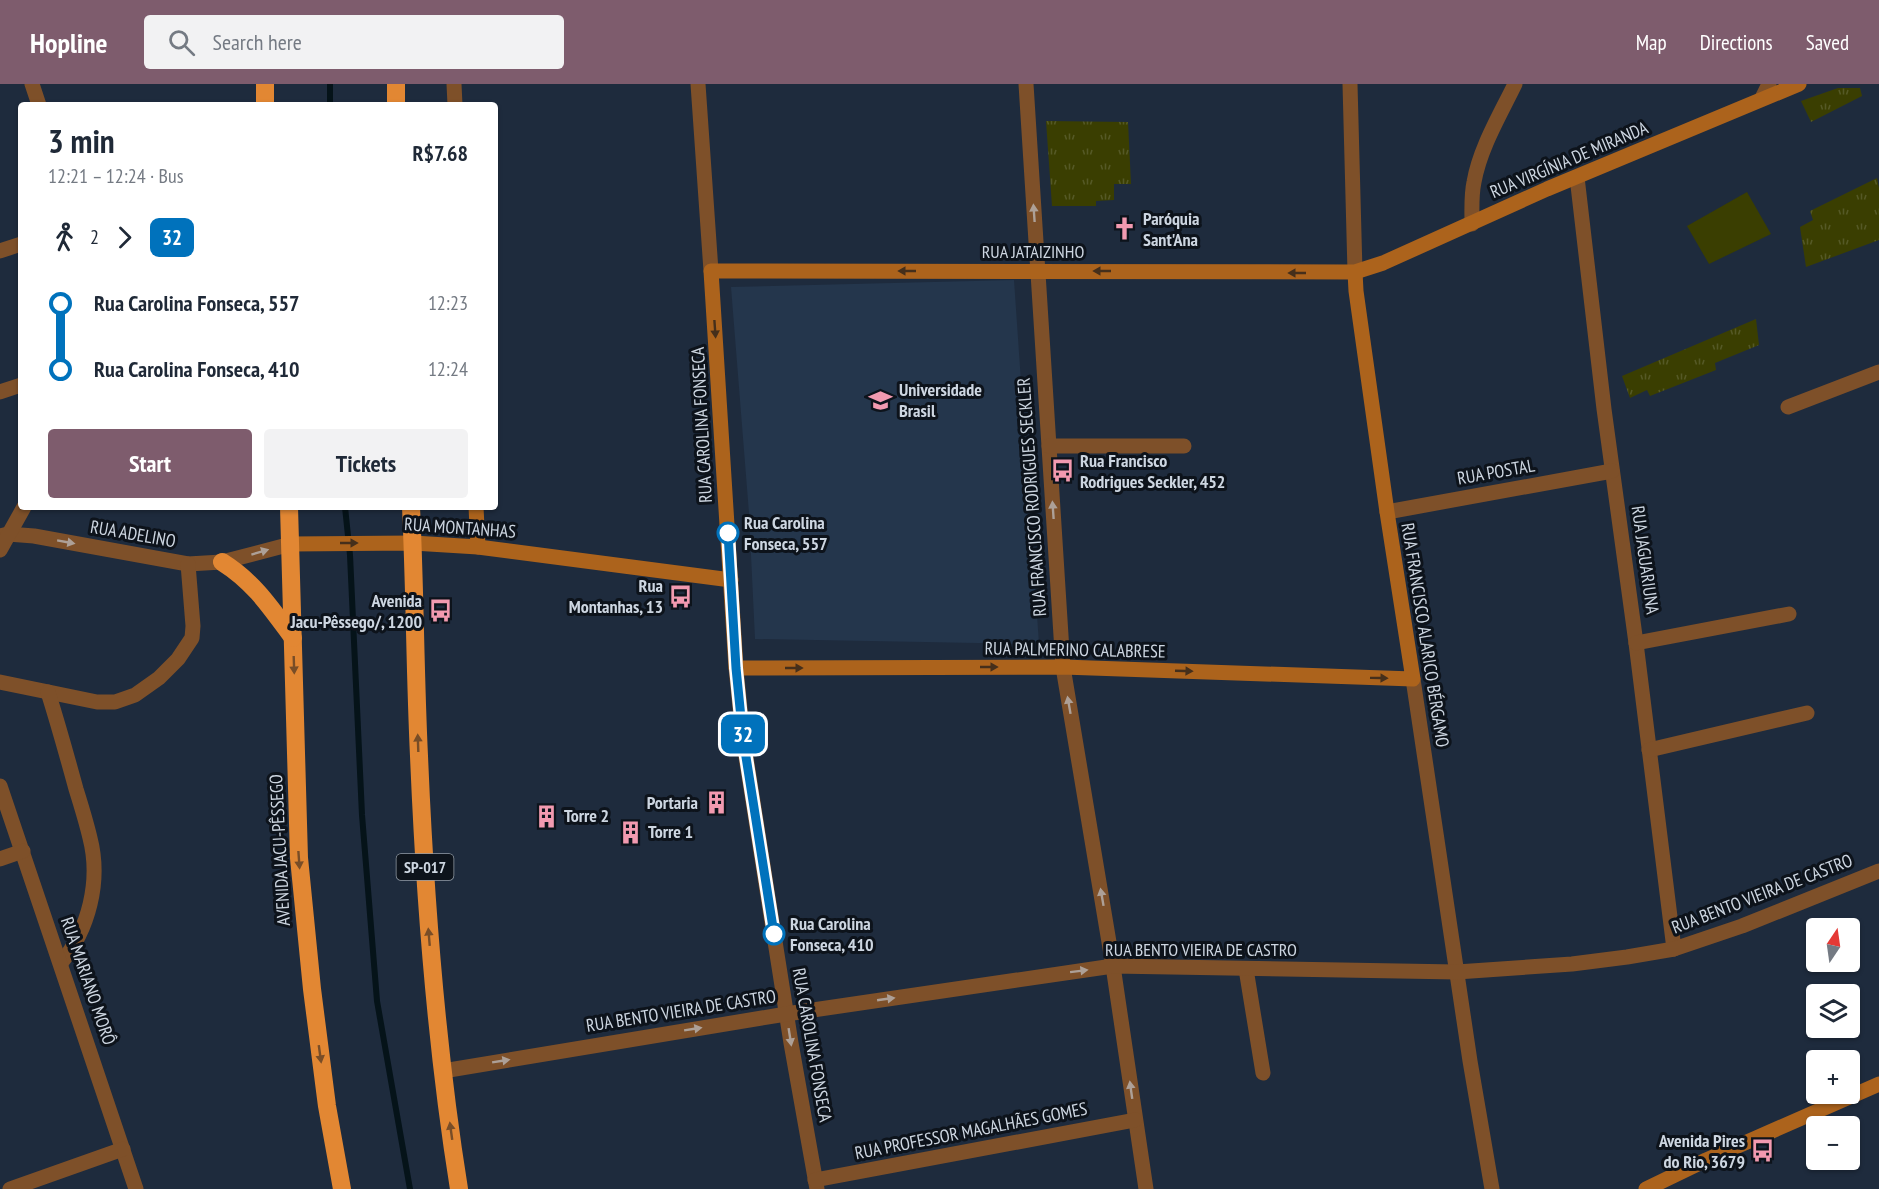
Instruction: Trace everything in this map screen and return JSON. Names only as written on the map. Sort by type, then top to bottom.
[{"type":"highway","points":[[265,84],[265,102]]},
{"type":"highway","points":[[396,84],[396,102]]},
{"type":"highway","name":"AVENIDA JACU-PÊSSEGO","points":[[290,510],[298,544],[293,638],[299,858],[313,1000],[327,1106],[342,1189]]},
{"type":"highway","name":"SP-017","points":[[411,510],[419,754],[428,921],[443,1071],[459,1189]]},
{"type":"highway","points":[[222,562],[238,572],[258,591],[293,638]]},
{"type":"street","points":[[32,84],[38,102]]},
{"type":"street","points":[[454,84],[454,102]]},
{"type":"street","name":"RUA CAROLINA FONSECA","points":[[698,84],[736,668],[743,738],[786,1014],[816,1185]]},
{"type":"street","name":"RUA FRANCISCO RODRIGUES SECKLER","points":[[1026,84],[1063,667],[1113,966],[1146,1189]]},
{"type":"street","name":"RUA FRANCISCO ALARICO BÉRGAMO","points":[[1350,84],[1355,272],[1358,302],[1456,972],[1492,1189]]},
{"type":"street","points":[[1472,224],[1471,200],[1474,180],[1482,156],[1515,84]]},
{"type":"street","points":[[1762,98],[1769,84]]},
{"type":"street","name":"RUA VIRGÍNIA DE MIRANDA","points":[[1355,272],[1383,263],[1577,177],[1799,84]]},
{"type":"street","name":"RUA JAGUARIUNA","points":[[1577,177],[1612,471],[1674,949]]},
{"type":"street","points":[[0,250],[18,245]]},
{"type":"street","name":"RUA JATAIZINHO","points":[[711,271],[1355,272]]},
{"type":"street","points":[[1788,407],[1879,372]]},
{"type":"street","points":[[0,392],[18,386]]},
{"type":"street","points":[[1049,446],[1184,446]]},
{"type":"street","name":"RUA POSTAL","points":[[1387,512],[1612,471]]},
{"type":"street","points":[[0,550],[4,535],[22,510]]},
{"type":"street","points":[[476,510],[478,547]]},
{"type":"street","name":"RUA ADELINO","points":[[4,535],[34,536],[188,564]]},
{"type":"street","name":"RUA MONTANHAS","points":[[188,564],[222,562],[298,544],[413,543],[478,547],[730,580]]},
{"type":"street","points":[[0,682],[97,702],[115,702],[135,695],[159,678],[178,659],[192,638],[188,564]]},
{"type":"street","points":[[1636,643],[1789,614]]},
{"type":"street","name":"RUA PALMERINO CALABRESE","points":[[736,668],[1063,667],[1413,679]]},
{"type":"street","points":[[48,692],[91,840],[93,872],[88,914],[81,934],[61,963]]},
{"type":"street","points":[[1648,750],[1807,713]]},
{"type":"street","name":"RUA MARIANO MORÔ","points":[[0,786],[136,1189]]},
{"type":"street","points":[[0,859],[23,851]]},
{"type":"street","name":"RUA BENTO VIEIRA DE CASTRO","points":[[443,1071],[786,1014],[1113,966],[1456,972],[1572,964],[1627,957],[1674,949],[1742,926],[1879,871]]},
{"type":"street","points":[[1246,969],[1263,1073]]},
{"type":"street","points":[[1646,1189],[1879,1084]]},
{"type":"street","name":"RUA PROFESSOR MAGALHÃES GOMES","points":[[816,1185],[1135,1120]]},
{"type":"street","points":[[10,1189],[123,1149]]},
{"type":"shaded area","name":"Universidade Brasil","points":[[1014,280],[1039,644],[755,639],[749,513],[731,287]]},
{"type":"green space","points":[[1838,88],[1860,88],[1862,96],[1811,122],[1801,101]]},
{"type":"green space","points":[[1046,121],[1128,122],[1131,184],[1114,184],[1114,200],[1096,201],[1096,206],[1052,206]]},
{"type":"green space","points":[[1877,178],[1879,240],[1806,267],[1800,227],[1813,220],[1810,211]]},
{"type":"green space","points":[[1747,192],[1771,234],[1709,264],[1687,226]]},
{"type":"green space","points":[[1756,319],[1759,345],[1715,363],[1716,370],[1650,396],[1647,390],[1630,398],[1622,376]]},
{"type":"waterway","points":[[330,84],[330,102]]},
{"type":"waterway","points":[[345,510],[350,555],[362,815],[377,1001],[410,1189]]},
{"type":"bus line","name":"32","points":[[728,533],[736,668],[743,738],[774,934]]},
{"type":"place","name":"Paróquia Sant'Ana","points":[[1125,229]]},
{"type":"place","name":"Universidade Brasil","points":[[881,400]]},
{"type":"place","name":"Rua Francisco Rodrigues Seckler, 452","points":[[1062,471]]},
{"type":"place","name":"Rua Carolina Fonseca, 557","points":[[728,533]]},
{"type":"place","name":"Rua Montanhas, 13","points":[[681,596]]},
{"type":"place","name":"Avenida Jacu-Pêssego/, 1200","points":[[440,611]]},
{"type":"place","name":"Portaria","points":[[716,803]]},
{"type":"place","name":"Torre 2","points":[[546,816]]},
{"type":"place","name":"Torre 1","points":[[630,832]]},
{"type":"place","name":"Rua Carolina Fonseca, 410","points":[[774,934]]},
{"type":"place","name":"Avenida Pires do Rio, 3679","points":[[1763,1151]]}]
